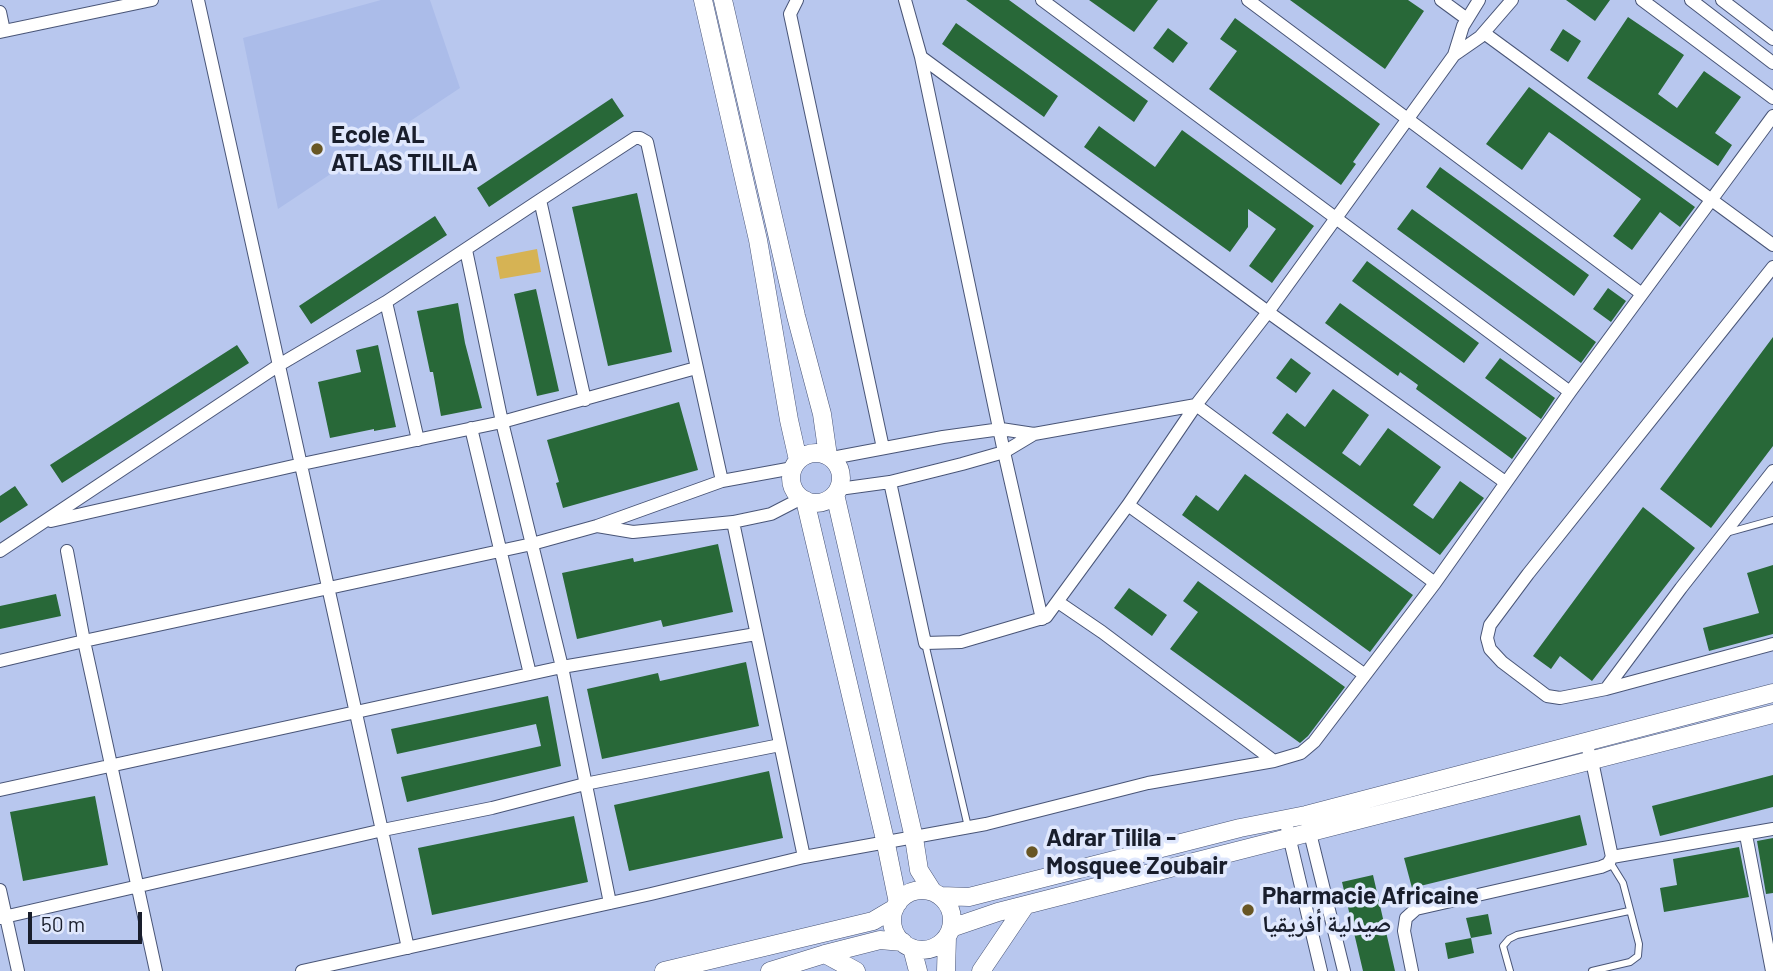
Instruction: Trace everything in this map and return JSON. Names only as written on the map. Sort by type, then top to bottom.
[{"type":"main road","points":[[703,0],[758,240],[789,420],[795,464],[791,478],[793,487],[803,499],[886,844],[896,905],[893,926],[907,945],[918,971]]},
{"type":"main road","points":[[723,0],[830,457]]},
{"type":"main road","points":[[795,464],[812,453],[830,457],[837,463],[842,476],[837,492],[919,870],[951,911],[946,971]]},
{"type":"main road","points":[[803,499],[821,503],[837,492]]},
{"type":"main road","points":[[664,971],[873,921],[914,891],[969,897],[1240,828],[1306,815],[1773,693]]},
{"type":"main road","points":[[770,971],[880,940],[921,950],[931,948],[949,932],[998,912],[1773,714]]},
{"type":"main road","points":[[981,971],[1026,906]]},
{"type":"main road","points":[[825,954],[856,971]]},
{"type":"street","points":[[0,12],[2,32],[152,0]]},
{"type":"street","points":[[198,0],[408,948]]},
{"type":"street","points":[[797,0],[790,14],[883,448]]},
{"type":"street","points":[[905,0],[922,57],[1004,452],[1042,619]]},
{"type":"street","points":[[1042,0],[1570,391]]},
{"type":"street","points":[[1248,0],[1642,294]]},
{"type":"street","points":[[1441,0],[1467,19]]},
{"type":"street","points":[[890,482],[925,643],[961,642],[1046,617],[1128,505],[1196,405],[1268,312],[1454,55],[1467,19],[1479,0]]},
{"type":"street","points":[[1454,55],[1476,41],[1512,0]]},
{"type":"street","points":[[1642,0],[1773,98]]},
{"type":"street","points":[[1690,0],[1773,63]]},
{"type":"street","points":[[1722,0],[1773,39]]},
{"type":"street","points":[[1484,33],[1773,245]]},
{"type":"street","points":[[922,57],[1268,312],[1506,482]]},
{"type":"street","points":[[302,971],[804,857],[886,844],[1148,783],[1274,761],[1307,749],[1435,583],[1570,391],[1773,116]]},
{"type":"street","points":[[0,551],[279,365],[386,302],[635,138],[647,142],[722,481]]},
{"type":"street","points":[[540,200],[585,400]]},
{"type":"street","points":[[466,250],[502,422],[562,667],[610,903]]},
{"type":"street","points":[[1772,271],[1528,574],[1490,625],[1487,638],[1493,654],[1547,696],[1554,698],[1570,698],[1773,644]]},
{"type":"street","points":[[386,302],[418,440]]},
{"type":"street","points":[[44,523],[502,422],[696,368]]},
{"type":"street","points":[[830,457],[1001,429],[1034,434],[1196,405],[1435,583]]},
{"type":"street","points":[[471,428],[530,674]]},
{"type":"street","points":[[837,492],[890,482],[1004,452],[1034,434]]},
{"type":"street","points":[[0,661],[533,544],[597,526],[722,481],[795,464]]},
{"type":"street","points":[[1606,689],[1773,471]]},
{"type":"street","points":[[597,526],[633,532],[733,522],[771,514],[803,499]]},
{"type":"street","points":[[1128,505],[1365,674]]},
{"type":"street","points":[[733,522],[804,857]]},
{"type":"street","points":[[68,551],[83,641],[156,971]]},
{"type":"street","points":[[1058,602],[1274,761]]},
{"type":"street","points":[[0,790],[562,667],[756,634]]},
{"type":"street","points":[[1585,741],[1592,761],[1611,860]]},
{"type":"street","points":[[3,917],[383,830],[492,808],[585,784],[780,744]]},
{"type":"street","points":[[1306,815],[1344,971]]},
{"type":"street","points":[[1285,819],[1321,971]]},
{"type":"street","points":[[1412,971],[1404,930],[1406,918],[1416,909],[1601,867],[1611,860],[1773,829]]},
{"type":"street","points":[[1746,835],[1772,971]]},
{"type":"street","points":[[0,890],[3,917],[18,971]]},
{"type":"lane","points":[[1724,533],[1773,520]]},
{"type":"lane","points":[[925,643],[968,827]]},
{"type":"lane","points":[[1592,971],[1630,962],[1638,956],[1639,944],[1623,883],[1611,860]]},
{"type":"lane","points":[[1510,971],[1503,946],[1508,939],[1629,911]]},
{"type":"shaded area","name":"Ecole AL ATLAS TILILA","points":[[381,0],[430,0],[460,88],[278,209],[243,38]]},
{"type":"shaded area","points":[[537,249],[541,272],[500,279],[496,257]]},
{"type":"building","points":[[966,0],[1009,0],[1148,101],[1134,122]]},
{"type":"building","points":[[1089,0],[1158,0],[1134,32]]},
{"type":"building","points":[[1290,0],[1408,0],[1424,11],[1385,69]]},
{"type":"building","points":[[1566,0],[1610,0],[1595,21]]},
{"type":"building","points":[[1628,17],[1684,55],[1658,94],[1677,108],[1704,71],[1741,97],[1715,133],[1732,145],[1718,166],[1587,78]]},
{"type":"building","points":[[1235,18],[1380,124],[1353,162],[1356,164],[1341,185],[1209,89],[1237,51],[1220,39]]},
{"type":"building","points":[[956,23],[1058,96],[1044,117],[942,44]]},
{"type":"building","points":[[1168,28],[1188,43],[1173,63],[1153,48]]},
{"type":"building","points":[[1563,29],[1581,41],[1568,62],[1550,50]]},
{"type":"building","points":[[1529,87],[1695,207],[1680,227],[1660,212],[1632,250],[1613,236],[1641,199],[1559,139],[1549,132],[1522,170],[1486,144]]},
{"type":"building","points":[[612,98],[624,116],[489,207],[477,188]]},
{"type":"building","points":[[1099,126],[1155,167],[1182,130],[1314,226],[1272,283],[1249,266],[1276,229],[1248,209],[1248,227],[1230,252],[1084,147]]},
{"type":"building","points":[[1440,167],[1589,275],[1574,296],[1426,187]]},
{"type":"building","points":[[637,193],[672,352],[608,366],[572,207]]},
{"type":"building","points":[[1412,209],[1596,342],[1581,363],[1397,229]]},
{"type":"building","points":[[435,216],[447,235],[311,324],[299,306]]},
{"type":"building","points":[[1367,261],[1479,343],[1464,363],[1352,281]]},
{"type":"building","points":[[1608,288],[1626,301],[1611,322],[1593,309]]},
{"type":"building","points":[[536,289],[559,391],[537,396],[514,294]]},
{"type":"building","points":[[458,303],[482,408],[441,416],[417,311]]},
{"type":"building","points":[[1340,303],[1527,438],[1512,459],[1416,389],[1418,385],[1400,372],[1398,376],[1325,323]]},
{"type":"building","points":[[1773,337],[1773,446],[1711,528],[1660,489]]},
{"type":"building","points":[[237,345],[249,363],[62,483],[50,465]]},
{"type":"building","points":[[378,345],[396,427],[330,438],[318,382],[361,372],[356,350]]},
{"type":"building","points":[[1291,358],[1311,373],[1296,393],[1276,378]]},
{"type":"building","points":[[1500,358],[1555,398],[1541,419],[1485,378]]},
{"type":"building","points":[[1333,389],[1369,415],[1342,453],[1360,466],[1388,428],[1441,467],[1413,505],[1433,519],[1460,481],[1484,498],[1440,555],[1272,433],[1287,413],[1305,427]]},
{"type":"building","points":[[679,402],[698,470],[563,508],[547,440]]},
{"type":"building","points":[[1245,474],[1413,595],[1370,652],[1182,515],[1196,495],[1218,511]]},
{"type":"building","points":[[15,486],[28,505],[0,523],[0,496]]},
{"type":"building","points":[[1643,507],[1695,548],[1592,681],[1560,656],[1551,669],[1533,656]]},
{"type":"building","points":[[718,544],[733,612],[663,627],[661,620],[577,639],[562,573],[633,558],[634,562]]},
{"type":"building","points":[[1773,565],[1773,634],[1709,651],[1703,628],[1759,613],[1747,573]]},
{"type":"building","points":[[1198,581],[1345,687],[1300,743],[1170,649],[1198,612],[1183,601]]},
{"type":"building","points":[[1129,588],[1167,615],[1152,636],[1114,608]]},
{"type":"building","points":[[56,594],[61,616],[0,629],[0,606]]},
{"type":"building","points":[[746,662],[759,726],[602,759],[587,689],[658,673],[660,681]]},
{"type":"building","points":[[548,696],[561,766],[407,802],[401,777],[541,746],[536,724],[397,754],[391,729]]},
{"type":"building","points":[[769,771],[783,838],[629,871],[614,805]]},
{"type":"building","points":[[1773,775],[1773,807],[1660,836],[1652,806]]},
{"type":"building","points":[[95,796],[108,865],[23,881],[10,812]]},
{"type":"building","points":[[1580,815],[1587,845],[1412,888],[1404,858]]},
{"type":"building","points":[[574,816],[588,882],[432,915],[418,848]]},
{"type":"building","points":[[1773,838],[1773,893],[1766,894],[1757,841]]},
{"type":"building","points":[[1739,847],[1749,897],[1664,912],[1660,888],[1677,885],[1673,859]]},
{"type":"building","points":[[1373,875],[1395,971],[1363,971],[1342,882]]},
{"type":"building","points":[[1488,914],[1492,934],[1471,938],[1466,918]]},
{"type":"building","points":[[1471,938],[1474,953],[1448,959],[1445,943]]},
{"type":"place","name":"Ecole AL ATLAS TILILA","points":[[317,149]]},
{"type":"place","name":"Adrar Tilila - Mosquee Zoubair","points":[[1032,852]]},
{"type":"place","name":"Pharmacie Africaine صيدلية أفريقيا","points":[[1248,910]]}]
